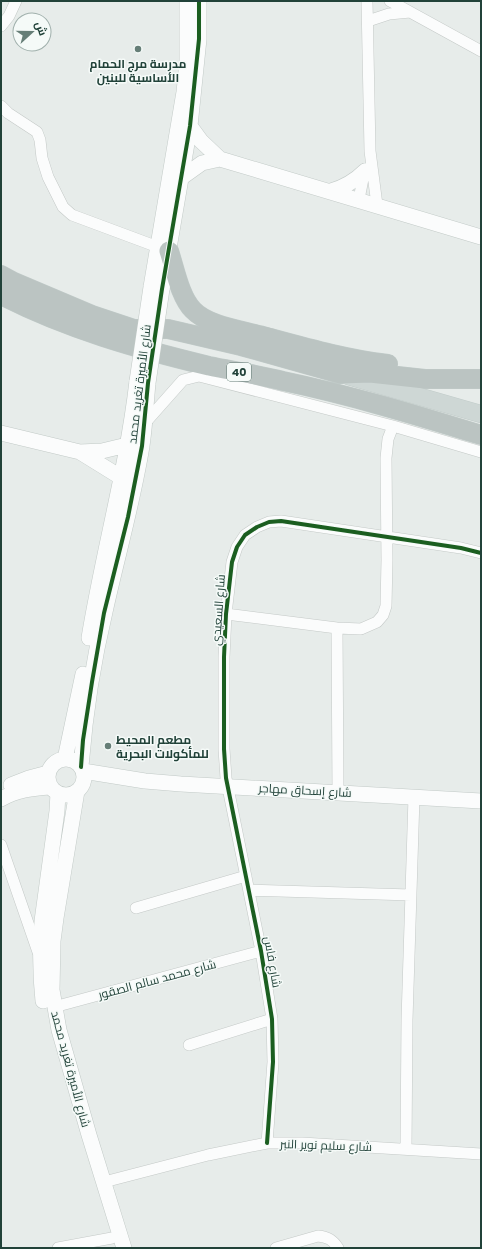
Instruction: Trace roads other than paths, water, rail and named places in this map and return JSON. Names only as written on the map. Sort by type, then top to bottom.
[{"type":"highway","points":[[164,249],[187,304],[200,316],[210,321],[318,351],[377,363],[417,368],[481,366]]},
{"type":"highway","name":"40","points":[[1,275],[92,315],[134,329],[168,329],[241,346],[341,374],[370,373],[425,379],[481,379]]},
{"type":"highway","name":"40","points":[[1,295],[30,310],[68,325],[121,342],[210,366],[330,392],[481,435]]},
{"type":"main road","points":[[341,374],[481,414]]},
{"type":"street","points":[[1,26],[9,16],[16,1]]},
{"type":"street","name":"شارع الأميرة تغريد محمد","points":[[65,759],[82,683],[93,613],[122,478],[133,413],[143,382],[164,249],[184,92],[187,62],[187,1]]},
{"type":"street","name":"شارع الأميرة تغريد محمد","points":[[164,249],[181,178],[190,126],[199,39],[199,1]]},
{"type":"street","points":[[367,1],[370,151],[377,205]]},
{"type":"street","points":[[390,1],[481,51]]},
{"type":"street","points":[[368,21],[389,14],[410,12]]},
{"type":"street","points":[[1,106],[8,113],[37,132],[40,140],[44,166],[63,207],[72,215],[164,249]]},
{"type":"street","points":[[190,126],[200,141],[220,159],[359,199],[481,237]]},
{"type":"street","points":[[359,199],[370,151]]},
{"type":"street","points":[[181,178],[202,163],[220,159]]},
{"type":"street","points":[[331,191],[353,182],[365,171]]},
{"type":"street","points":[[144,424],[183,380],[199,376],[393,426],[481,452]]},
{"type":"street","name":"شارع الأميرة تغريد محمد","points":[[124,1248],[88,1135],[58,1030],[52,984],[53,941],[81,779],[83,740],[96,654],[104,613],[134,488],[142,446],[144,424],[143,382]]},
{"type":"street","points":[[226,614],[337,628],[361,629],[377,622],[383,616],[386,606],[388,538],[386,516],[386,458],[388,439],[393,426]]},
{"type":"street","points":[[1,433],[80,452],[102,451],[127,445]]},
{"type":"street","points":[[80,452],[122,478]]},
{"type":"street","name":"شارع السعيدي","points":[[228,787],[224,749],[224,657],[226,614],[232,562],[237,547],[245,536],[257,527],[269,522],[281,521],[461,548],[481,553]]},
{"type":"street","points":[[337,628],[338,792]]},
{"type":"street","points":[[1,789],[29,778],[52,784],[68,795],[81,779],[74,761],[65,759],[54,763],[52,784]]},
{"type":"street","name":"شارع إسحاق مهاجر","points":[[81,779],[98,772],[129,778],[174,783],[481,801]]},
{"type":"street","points":[[1,799],[25,790],[52,784]]},
{"type":"street","name":"شارع الأميرة تغريد محمد","points":[[52,784],[58,812],[42,921],[40,957],[43,1002],[48,1031],[114,1243]]},
{"type":"street","name":"شارع فاس","points":[[228,787],[261,950],[272,1019],[273,1062],[267,1143]]},
{"type":"street","points":[[406,1148],[407,1020],[414,797]]},
{"type":"street","points":[[1,845],[40,957]]},
{"type":"street","points":[[136,908],[246,876]]},
{"type":"street","points":[[249,890],[411,894]]},
{"type":"street","name":"شارع محمد سالم الصقور","points":[[54,1007],[261,950]]},
{"type":"street","points":[[189,1044],[272,1019]]},
{"type":"street","name":"شارع سليم نوير النبر","points":[[104,1182],[208,1154],[267,1143],[302,1143],[406,1148],[481,1154]]},
{"type":"street","points":[[276,1248],[318,1236],[326,1236],[331,1239],[338,1248]]},
{"type":"street","points":[[58,1248],[114,1243]]},
{"type":"place","name":"مدرسة مرج الحمام الأساسية للبنين","points":[[138,49]]},
{"type":"place","name":"مطعم المحيط للمأكولات البحرية","points":[[108,746]]}]
